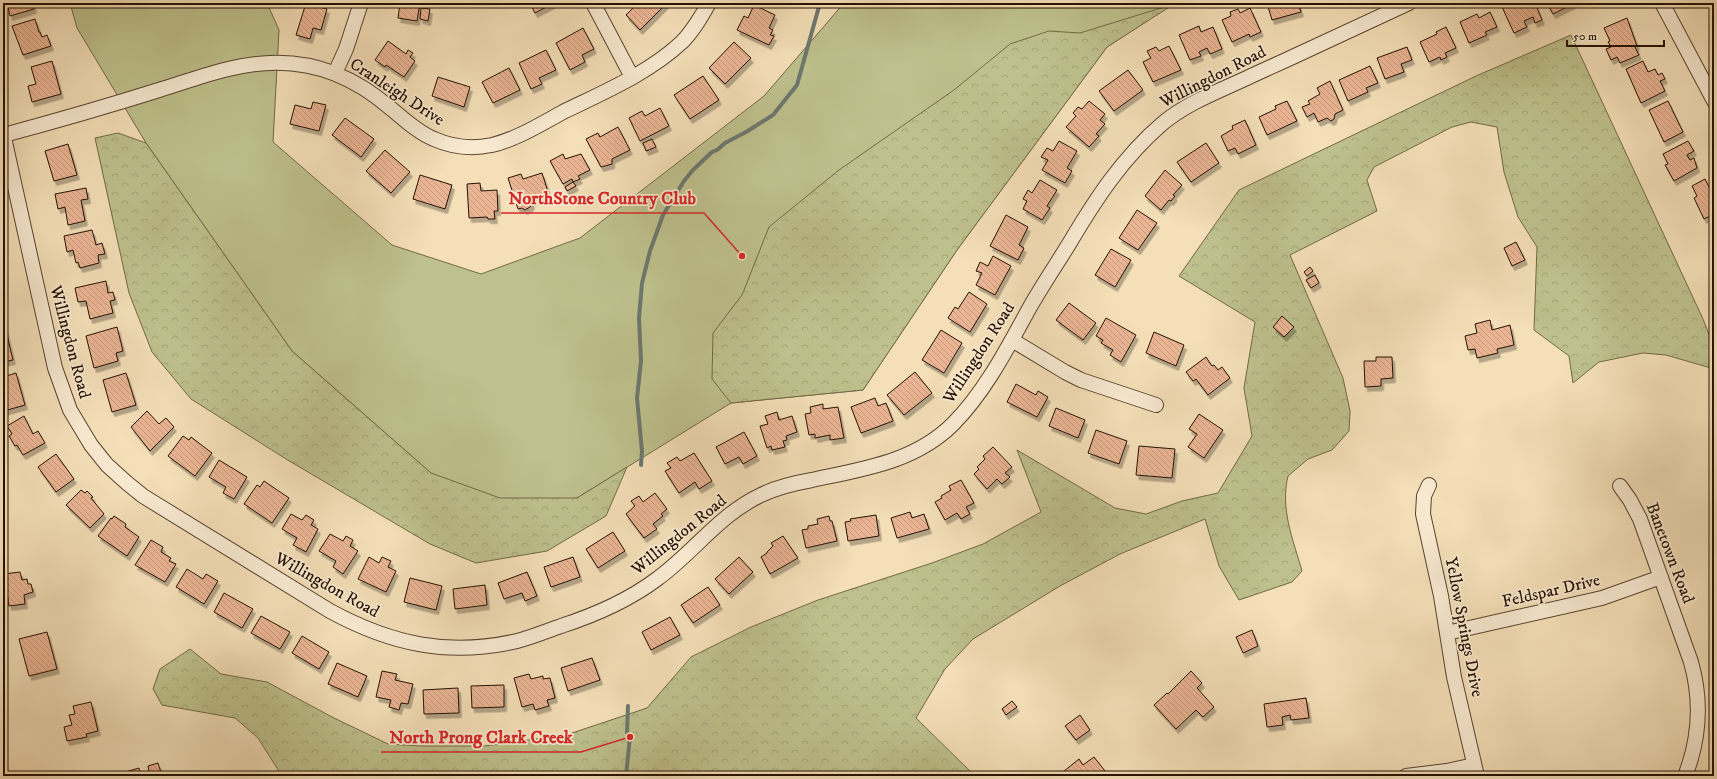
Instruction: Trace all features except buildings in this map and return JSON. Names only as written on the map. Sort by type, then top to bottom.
[{"type":"street","points":[[334,73],[346,49],[361,3]]},
{"type":"street","points":[[593,3],[632,77]]},
{"type":"street","name":"Cranleigh Drive","points":[[3,134],[77,116],[234,67],[269,62],[318,68],[354,81],[372,93],[408,123],[434,139],[463,147],[476,147],[505,141],[632,77],[658,61],[683,41],[695,26],[709,3]]},
{"type":"street","name":"Willingdon Road","points":[[3,134],[55,368],[70,410],[91,445],[107,464],[126,483],[162,508],[330,611],[354,624],[398,640],[446,648],[469,648],[518,641],[576,621],[604,610],[623,600],[657,579],[728,516],[759,495],[788,485],[874,467],[897,460],[919,450],[938,438],[972,403],[1012,340],[1078,228],[1114,174],[1143,141],[1166,120],[1203,99],[1409,3]]},
{"type":"street","points":[[1662,3],[1714,102]]},
{"type":"street","points":[[1012,340],[1081,380],[1156,405]]},
{"type":"street","name":"Yellow Springs Drive","points":[[1429,485],[1424,496],[1423,514],[1447,633],[1454,677],[1475,770]]},
{"type":"street","name":"Banetown Road","points":[[1620,486],[1635,509],[1661,577],[1691,662],[1698,691],[1697,735],[1694,750],[1685,776]]},
{"type":"street","name":"Feldspar Drive","points":[[1447,633],[1602,598],[1661,577]]},
{"type":"street","points":[[1406,776],[1475,770]]},
{"type":"green space","points":[[70,3],[267,3],[279,30],[273,142],[392,245],[481,274],[580,238],[764,96],[844,3],[1175,3],[1107,47],[957,250],[863,390],[731,403],[577,498],[492,522],[431,473],[292,351],[146,143],[77,28]]},
{"type":"green space","points":[[1174,4],[1107,47],[957,250],[863,390],[731,403],[712,379],[713,333],[742,295],[769,227],[839,170],[954,90],[1010,44],[1049,31],[1080,33]]},
{"type":"green space","points":[[1571,35],[1703,319],[1714,347],[1714,369],[1666,355],[1643,353],[1599,362],[1573,383],[1569,356],[1534,330],[1537,247],[1518,217],[1504,172],[1497,127],[1471,122],[1452,127],[1374,167],[1367,180],[1377,211],[1290,255],[1343,378],[1350,411],[1349,431],[1332,450],[1308,459],[1288,476],[1286,488],[1287,512],[1302,571],[1292,582],[1239,600],[1219,566],[1205,519],[1120,554],[1060,586],[973,639],[945,669],[916,718],[975,776],[282,776],[258,738],[235,718],[162,705],[153,689],[160,669],[190,649],[221,674],[267,682],[332,717],[388,744],[421,746],[484,746],[566,735],[647,708],[691,657],[751,627],[818,600],[932,563],[983,544],[1041,512],[1017,450],[1115,508],[1146,514],[1182,501],[1218,493],[1252,436],[1244,388],[1255,322],[1179,276],[1239,190],[1476,76]]},
{"type":"green space","points":[[118,133],[146,143],[292,351],[431,473],[500,498],[577,498],[627,467],[606,516],[547,551],[476,563],[430,544],[286,459],[191,399],[152,352],[129,293],[95,138]]},
{"type":"waterway","points":[[641,465],[642,451],[637,398],[641,361],[639,318],[642,283],[650,251],[663,215],[684,181],[693,170],[712,152],[717,150],[725,143],[773,115],[797,85],[820,3]]},
{"type":"waterway","points":[[626,776],[630,737],[627,732],[628,706]]},
{"type":"place","name":"NorthStone Country Club","points":[[742,256]]},
{"type":"place","name":"North Prong Clark Creek","points":[[630,737]]}]
